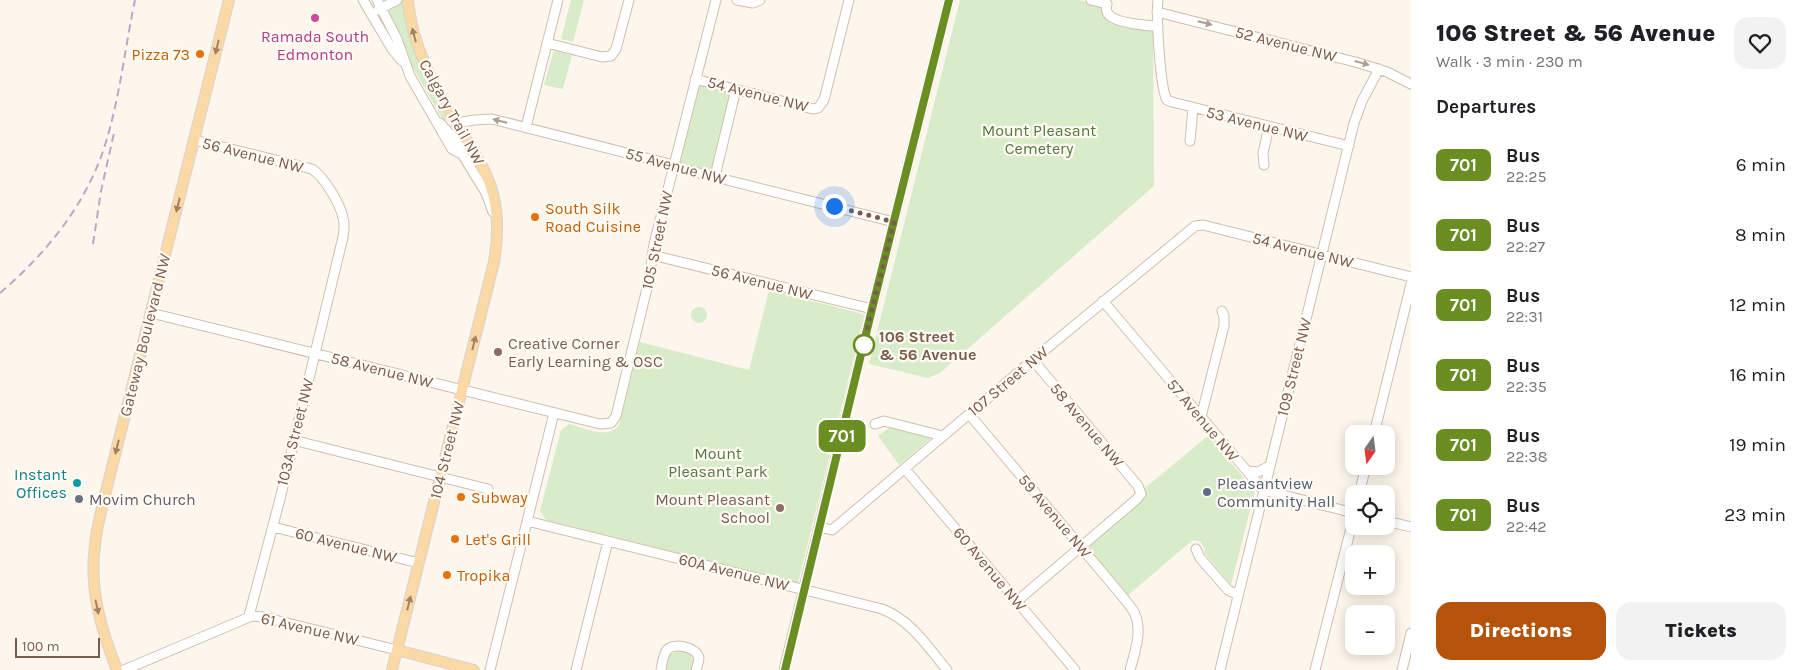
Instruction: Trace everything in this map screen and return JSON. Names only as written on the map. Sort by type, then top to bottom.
[{"type":"main road","name":"Gateway Boulevard NW","points":[[117,670],[96,605],[93,556],[103,503],[229,0]]},
{"type":"main road","name":"Calgary Trail NW","points":[[408,0],[412,27],[422,59],[434,85],[490,184],[498,226]]},
{"type":"main road","name":"104 Street NW","points":[[392,670],[494,262],[498,226]]},
{"type":"main road","name":"61 Avenue NW","points":[[397,650],[474,670]]},
{"type":"street","name":"Calgary Trail NW","points":[[363,0],[392,49],[406,65]]},
{"type":"street","name":"Calgary Trail NW","points":[[378,0],[397,40],[410,76],[452,149],[462,154],[486,193],[498,226]]},
{"type":"street","points":[[370,13],[382,9],[397,0]]},
{"type":"street","points":[[526,127],[558,0]]},
{"type":"street","points":[[547,43],[602,57],[611,56],[616,49],[628,0]]},
{"type":"street","name":"105 Street NW","points":[[613,421],[649,280],[652,255],[674,165],[716,0]]},
{"type":"street","points":[[737,0],[753,3],[760,0]]},
{"type":"street","name":"54 Avenue NW","points":[[696,79],[813,109],[821,106],[848,0]]},
{"type":"street","points":[[784,670],[949,0]]},
{"type":"street","points":[[1091,0],[1107,4],[1107,12],[1112,18],[1144,26],[1158,26],[1158,0]]},
{"type":"street","name":"52 Avenue NW","points":[[1157,12],[1336,56],[1379,69],[1411,84]]},
{"type":"street","name":"53 Avenue NW","points":[[1158,26],[1163,90],[1167,100],[1349,146]]},
{"type":"street","name":"109 Street NW","points":[[1220,670],[1349,146],[1360,106],[1379,69]]},
{"type":"street","points":[[715,176],[736,90]]},
{"type":"street","points":[[1190,141],[1193,108]]},
{"type":"street","name":"55 Avenue NW","points":[[457,123],[489,118],[894,222]]},
{"type":"street","points":[[1264,166],[1263,153],[1269,126]]},
{"type":"street","name":"56 Avenue NW","points":[[194,140],[312,169]]},
{"type":"street","name":"103A Street NW","points":[[249,616],[273,527],[343,237],[343,217],[337,203],[323,179],[312,169]]},
{"type":"street","name":"54 Avenue NW","points":[[1195,226],[1203,225],[1411,277]]},
{"type":"street","name":"107 Street NW","points":[[820,527],[832,530],[1103,301],[1195,226]]},
{"type":"street","name":"56 Avenue NW","points":[[652,255],[872,309]]},
{"type":"street","points":[[1376,425],[1411,284]]},
{"type":"street","name":"57 Avenue NW","points":[[1103,301],[1263,490]]},
{"type":"street","points":[[1201,417],[1224,326],[1222,311]]},
{"type":"street","name":"58 Avenue NW","points":[[151,313],[600,424],[608,424],[613,421]]},
{"type":"street","name":"58 Avenue NW","points":[[1033,360],[1140,490],[1141,494],[1137,499],[1081,547]]},
{"type":"street","points":[[490,670],[554,413]]},
{"type":"street","name":"59 Avenue NW","points":[[969,414],[1122,596],[1134,613],[1137,622],[1136,645],[1130,670]]},
{"type":"street","points":[[876,424],[884,421],[943,436]]},
{"type":"street","points":[[293,440],[488,489]]},
{"type":"street","points":[[1246,471],[1258,472],[1269,466]]},
{"type":"street","name":"60 Avenue NW","points":[[905,469],[1076,670]]},
{"type":"street","points":[[1263,490],[1345,512]]},
{"type":"street","name":"60A Avenue NW","points":[[527,521],[893,614],[911,627],[947,670]]},
{"type":"street","points":[[1395,523],[1411,527]]},
{"type":"street","name":"60 Avenue NW","points":[[273,527],[419,563]]},
{"type":"street","points":[[1316,670],[1349,535]]},
{"type":"street","points":[[576,670],[608,541]]},
{"type":"street","points":[[1017,601],[1081,547]]},
{"type":"street","points":[[1196,549],[1200,558],[1228,590],[1238,594]]},
{"type":"street","name":"61 Avenue NW","points":[[124,670],[235,624],[249,616],[263,617],[397,650]]},
{"type":"street","points":[[1402,670],[1411,634]]},
{"type":"street","points":[[660,670],[666,650],[676,646],[691,650],[697,654],[699,659],[696,670]]},
{"type":"green space","points":[[401,0],[407,24],[451,117],[446,121],[443,120],[405,54],[389,13],[390,9]]},
{"type":"green space","points":[[571,0],[584,0],[573,42],[561,39]]},
{"type":"green space","name":"Mount Pleasant Cemetery","points":[[960,0],[1079,0],[1103,6],[1105,12],[1153,29],[1154,186],[940,373],[928,378],[869,364]]},
{"type":"green space","points":[[555,51],[572,55],[563,89],[544,85]]},
{"type":"green space","points":[[702,85],[728,91],[731,95],[713,169],[711,170],[680,163],[697,87]]},
{"type":"green space","name":"Mount Pleasant Park","points":[[769,290],[863,314],[864,316],[798,583],[546,520],[540,511],[561,430],[569,424],[596,432],[609,432],[619,425],[640,342],[749,370]]},
{"type":"green space","points":[[699,307],[707,315],[699,323],[691,315]]},
{"type":"green space","points":[[890,427],[928,436],[930,439],[899,465],[878,436]]},
{"type":"green space","points":[[1208,436],[1255,491],[1231,585],[1205,554],[1201,542],[1193,540],[1128,595],[1090,550],[1089,546],[1143,499],[1146,493],[1145,488]]},
{"type":"green space","points":[[678,651],[687,653],[692,657],[694,663],[692,670],[665,670],[670,654]]},
{"type":"railway","points":[[0,293],[46,248],[83,196],[92,177],[101,157],[112,119],[135,0]]},
{"type":"railway","points":[[93,244],[101,191],[114,133]]},
{"type":"bus line","name":"701","points":[[785,670],[949,0]]},
{"type":"place","name":"Ramada South Edmonton","points":[[315,18]]},
{"type":"place","name":"Pizza 73","points":[[200,54]]},
{"type":"place","name":"South Silk Road Cuisine","points":[[535,217]]},
{"type":"place","name":"106 Street & 56 Avenue","points":[[864,345]]},
{"type":"place","name":"Creative Corner Early Learning & OSC","points":[[498,352]]},
{"type":"place","name":"Instant Offices","points":[[77,483]]},
{"type":"place","name":"Pleasantview Community Hall","points":[[1207,492]]},
{"type":"place","name":"Subway","points":[[461,497]]},
{"type":"place","name":"Movim Church","points":[[79,499]]},
{"type":"place","name":"Mount Pleasant School","points":[[780,508]]},
{"type":"place","name":"Let's Grill","points":[[455,539]]},
{"type":"place","name":"Tropika","points":[[447,575]]},
{"type":"route","points":[[834,206],[894,222],[862,349],[864,345]]}]
